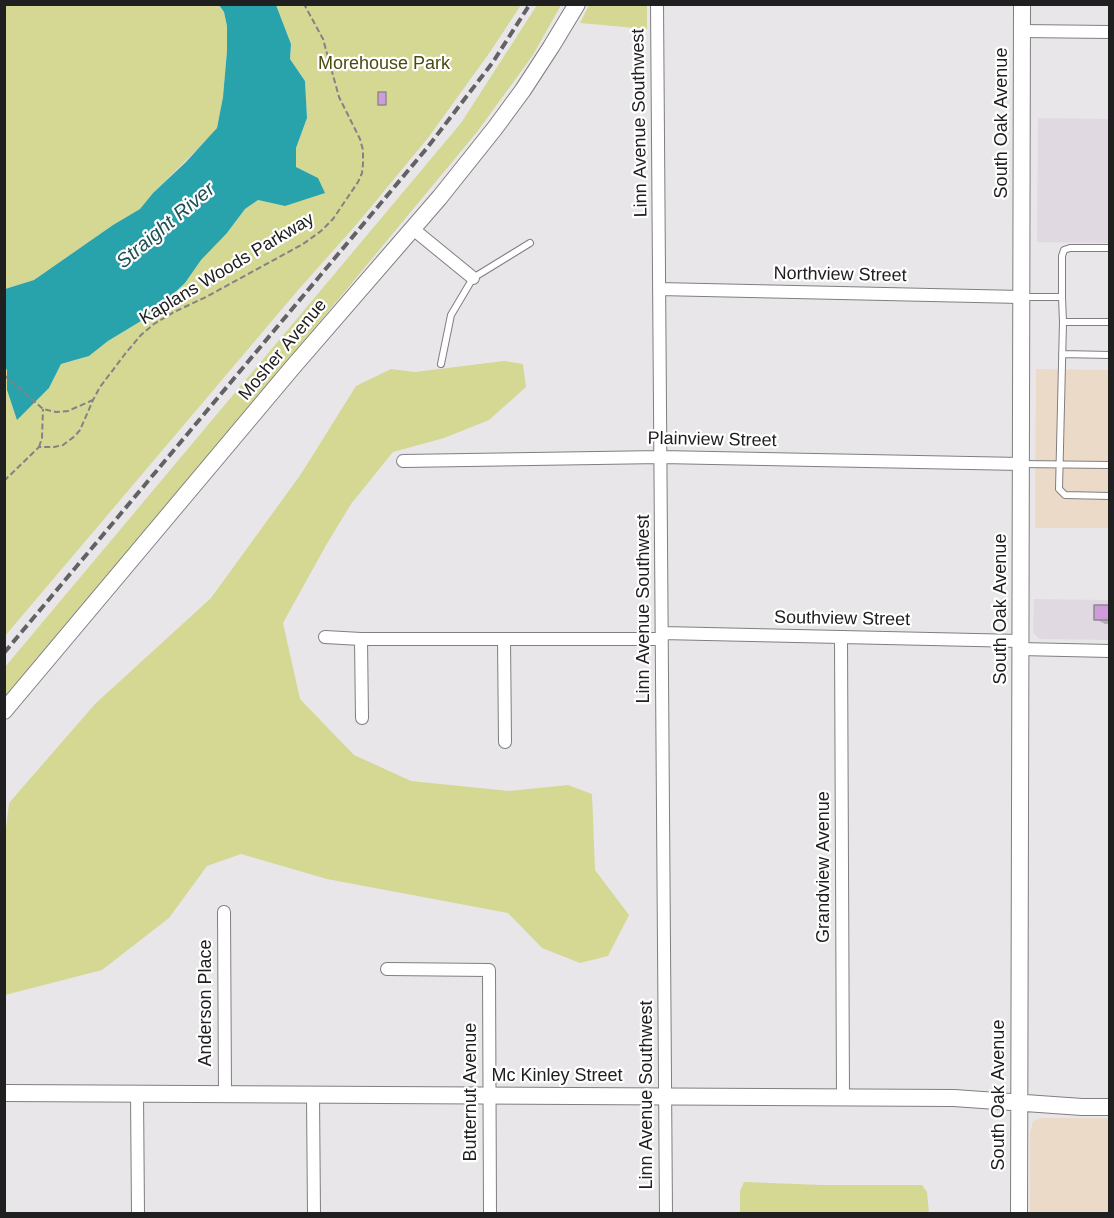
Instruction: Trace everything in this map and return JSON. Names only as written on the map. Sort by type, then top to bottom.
[{"type":"street","name":"Mosher Avenue","points":[[4,711],[292,368],[413,229],[495,128],[551,47],[577,4]]},
{"type":"street","name":"Linn Avenue Southwest","points":[[657,4],[666,1214]]},
{"type":"street","name":"South Oak Avenue","points":[[1019,1214],[1022,4]]},
{"type":"street","points":[[1022,31],[1110,32]]},
{"type":"street","points":[[413,229],[473,278]]},
{"type":"street","name":"Northview Street","points":[[659,289],[1021,297]]},
{"type":"street","name":"Plainview Street","points":[[403,461],[661,457],[1021,464]]},
{"type":"street","name":"Southview Street","points":[[325,637],[504,639],[662,636],[841,637],[1110,651]]},
{"type":"street","name":"Grandview Avenue","points":[[841,637],[843,1097]]},
{"type":"street","points":[[361,639],[362,718]]},
{"type":"street","points":[[504,639],[505,742]]},
{"type":"street","name":"Anderson Place","points":[[224,912],[225,1094]]},
{"type":"street","name":"Butternut Avenue","points":[[387,969],[489,970],[490,1214]]},
{"type":"street","name":"Mc Kinley Street","points":[[4,1093],[954,1098],[1110,1107]]},
{"type":"street","points":[[137,1094],[138,1214]]},
{"type":"street","points":[[313,1095],[314,1214]]},
{"type":"lane","points":[[441,364],[451,315],[473,278],[530,243]]},
{"type":"lane","points":[[1110,248],[1070,248],[1064,250],[1062,256],[1063,322],[1059,465],[1059,489],[1062,494],[1110,495]]},
{"type":"lane","points":[[1021,297],[1062,297]]},
{"type":"lane","points":[[1063,322],[1110,322]]},
{"type":"lane","points":[[1062,354],[1110,355]]},
{"type":"lane","points":[[1021,464],[1110,465]]},
{"type":"path","name":"Kaplans Woods Parkway","points":[[39,447],[54,447],[70,441],[80,430],[100,387],[141,335],[154,324],[217,291],[321,231],[333,219],[358,182],[363,164],[360,140],[339,97],[323,39],[304,4]]},
{"type":"path","points":[[4,375],[43,409],[56,412],[68,411],[93,400]]},
{"type":"path","points":[[4,481],[39,447],[42,438],[43,409]]},
{"type":"shaded area","points":[[1038,118],[1109,119],[1109,243],[1037,242]]},
{"type":"shaded area","points":[[1036,369],[1109,370],[1109,528],[1035,528]]},
{"type":"shaded area","points":[[1034,599],[1109,600],[1109,640],[1040,639],[1033,633]]},
{"type":"shaded area","points":[[1041,1118],[1109,1118],[1109,1213],[1030,1213],[1030,1133],[1033,1121]]},
{"type":"green space","points":[[4,5],[219,5],[224,12],[227,26],[223,97],[217,128],[210,137],[153,193],[140,209],[34,280],[5,289]]},
{"type":"green space","name":"Morehouse Park","points":[[276,5],[521,5],[428,138],[5,636],[5,370],[8,369],[7,390],[17,419],[49,388],[61,364],[89,356],[108,341],[141,321],[185,283],[201,259],[227,233],[245,209],[258,200],[285,206],[318,178],[296,167],[296,148],[307,118],[305,81],[290,59],[291,44]]},
{"type":"green space","points":[[537,5],[561,5],[533,55],[477,132],[5,696],[5,667],[461,123]]},
{"type":"green space","points":[[589,5],[647,5],[647,29],[580,23]]},
{"type":"green space","points":[[504,361],[523,364],[526,387],[489,420],[444,438],[393,452],[351,504],[283,623],[300,699],[354,755],[411,781],[509,791],[568,785],[592,794],[595,870],[629,915],[608,956],[580,963],[542,948],[508,913],[327,879],[241,854],[207,866],[169,918],[102,970],[5,995],[4,845],[9,803],[95,704],[211,598],[301,474],[356,386],[391,369],[415,372]]},
{"type":"green space","points":[[744,1182],[922,1185],[927,1192],[929,1213],[740,1213],[740,1191]]},
{"type":"water","name":"Straight River","points":[[219,5],[276,5],[291,44],[290,59],[305,81],[307,118],[296,148],[296,167],[318,178],[325,193],[285,206],[258,200],[245,209],[227,233],[201,260],[185,283],[141,321],[108,341],[89,356],[61,364],[49,388],[17,420],[7,390],[7,369],[5,370],[5,289],[34,280],[140,209],[217,128],[223,97],[227,51],[227,26],[224,12]]},
{"type":"building","points":[[378,92],[386,92],[386,105],[378,105]]},
{"type":"building","points":[[1094,605],[1110,605],[1110,620],[1094,620]]},
{"type":"railway","points":[[4,653],[427,148],[493,62],[530,4]]}]
